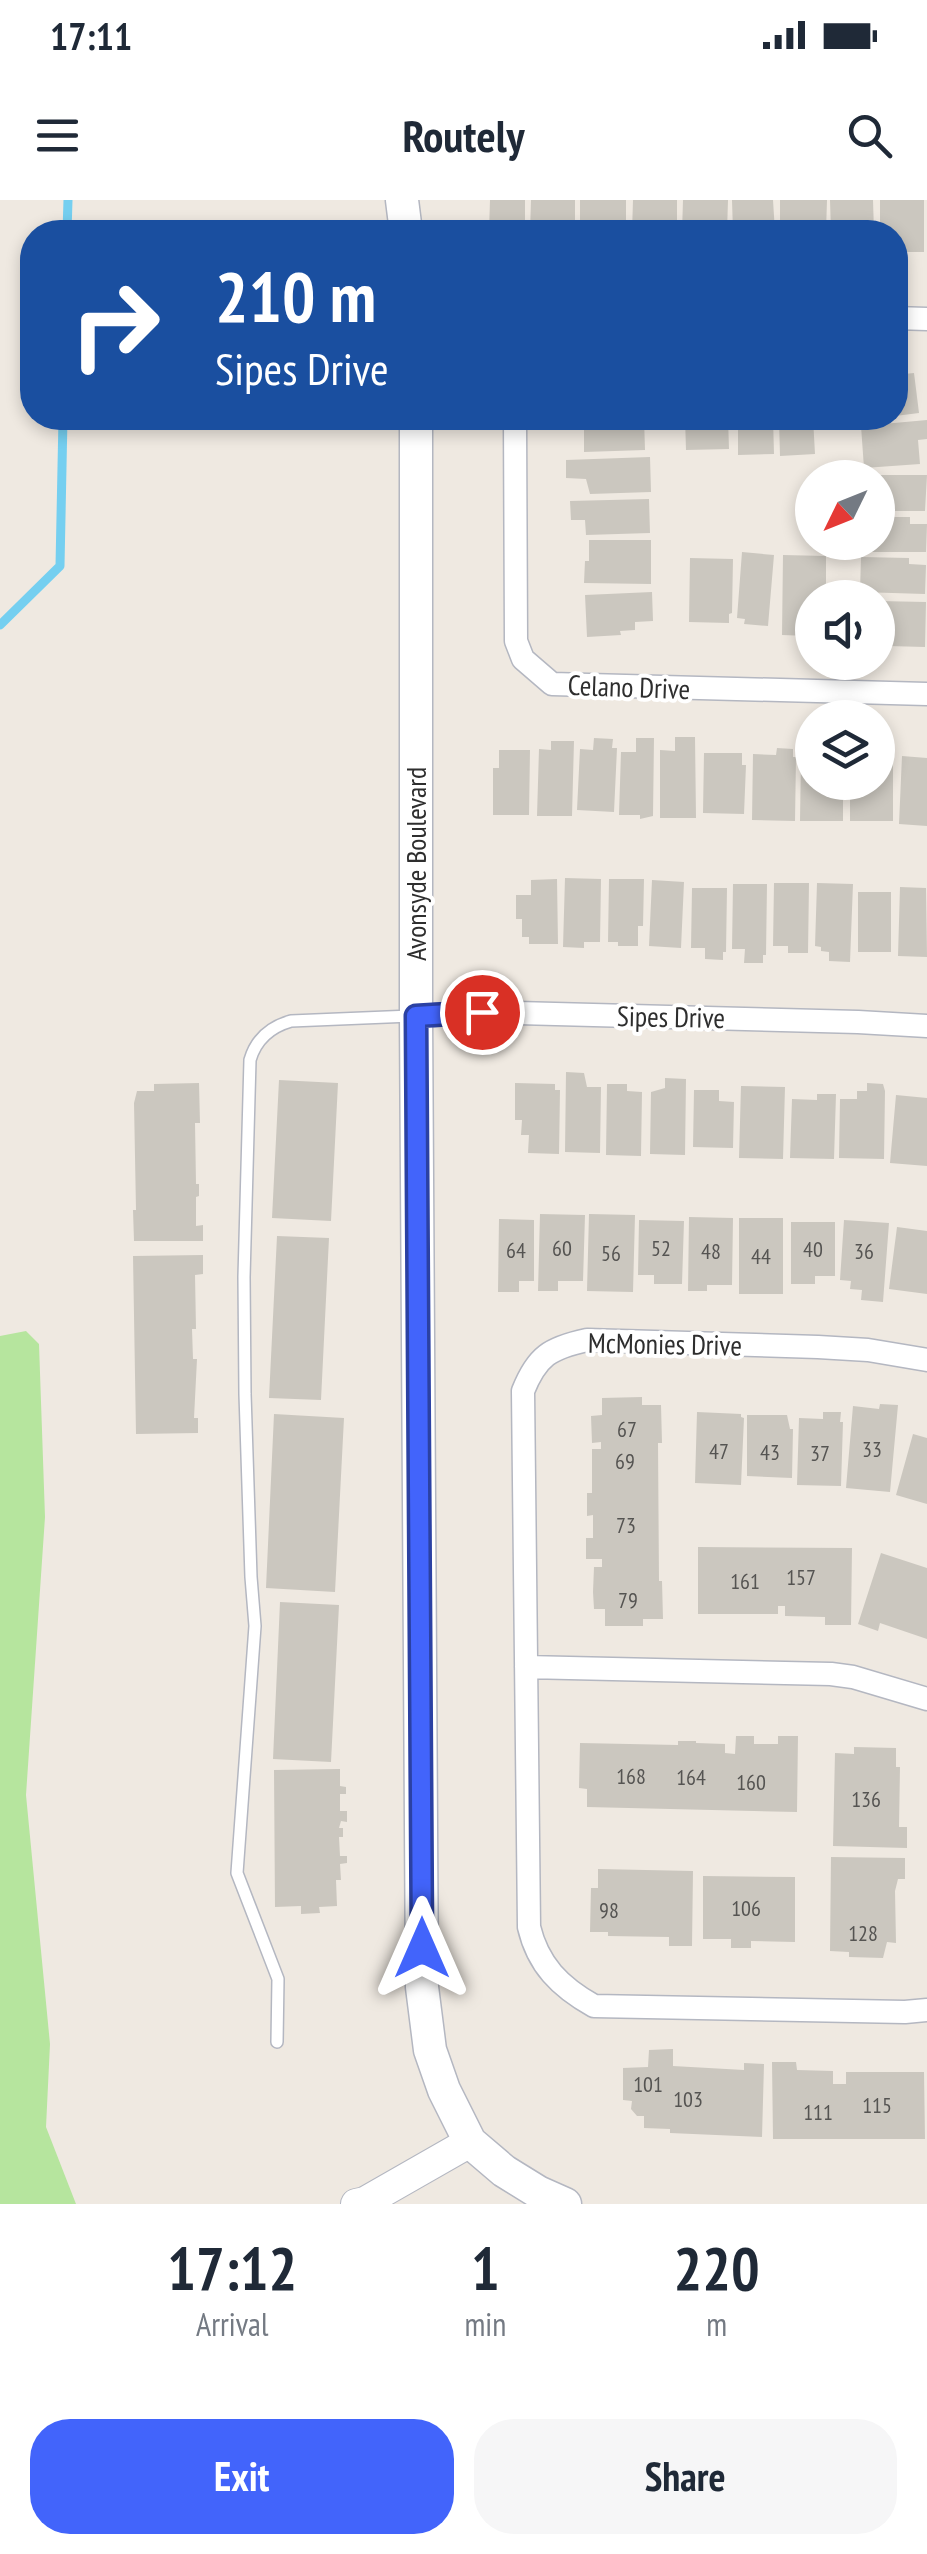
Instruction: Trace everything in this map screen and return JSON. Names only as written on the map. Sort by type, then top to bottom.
[{"type":"main road","name":"Avonsyde Boulevard","points":[[416,430],[422,1987],[430,2050],[444,2090],[470,2142]]},
{"type":"main road","points":[[470,2142],[504,2171],[565,2204]]},
{"type":"street","name":"Celano Drive","points":[[516,430],[516,641],[523,658],[552,684],[927,694]]},
{"type":"street","name":"Sipes Drive","points":[[416,1016],[501,1013],[927,1026]]},
{"type":"street","name":"McMonies Drive","points":[[927,1360],[818,1347],[586,1340],[542,1356],[523,1391],[528,1927],[534,1949],[558,1980],[594,2006],[927,2010]]},
{"type":"street","points":[[526,1667],[831,1674],[927,1699]]},
{"type":"street","points":[[356,2204],[470,2142]]},
{"type":"lane","points":[[277,2042],[278,1979],[237,1874],[255,1626],[245,1394],[244,1260],[250,1060],[259,1040],[278,1025],[291,1021],[416,1016]]},
{"type":"green space","points":[[26,1331],[39,1344],[45,1517],[26,1795],[50,2044],[46,2127],[76,2204],[0,2204],[0,1336]]},
{"type":"building","points":[[490,200],[525,200],[525,220],[489,220]]},
{"type":"building","points":[[531,200],[575,200],[575,220],[530,220]]},
{"type":"building","points":[[580,200],[626,200],[626,220],[580,220]]},
{"type":"building","points":[[633,200],[677,200],[677,220],[632,220]]},
{"type":"building","points":[[683,200],[728,200],[727,220],[682,220]]},
{"type":"building","points":[[732,200],[773,200],[774,220],[733,220]]},
{"type":"building","points":[[780,200],[827,200],[826,220],[780,220]]},
{"type":"building","points":[[830,200],[873,200],[874,220],[831,220]]},
{"type":"building","points":[[880,200],[924,200],[924,252],[908,252],[908,220],[880,220]]},
{"type":"building","points":[[914,373],[919,413],[908,414],[908,374]]},
{"type":"building","points":[[927,420],[927,439],[918,440],[920,464],[895,466],[895,460],[863,460],[861,430],[908,430],[908,422]]},
{"type":"building","points":[[584,430],[644,430],[645,450],[584,452]]},
{"type":"building","points":[[685,430],[728,430],[729,449],[686,450]]},
{"type":"building","points":[[738,430],[773,430],[774,454],[738,455]]},
{"type":"building","points":[[779,430],[814,430],[815,454],[780,456]]},
{"type":"building","points":[[650,457],[651,492],[590,494],[586,479],[566,478],[566,460]]},
{"type":"building","points":[[895,475],[927,475],[925,511],[895,511]]},
{"type":"building","points":[[649,499],[650,533],[586,535],[585,520],[571,520],[570,501]]},
{"type":"building","points":[[895,517],[910,517],[910,524],[927,524],[926,552],[895,552]]},
{"type":"building","points":[[589,540],[651,540],[651,584],[584,583]]},
{"type":"building","points":[[742,552],[774,555],[768,626],[744,624],[745,619],[737,618]]},
{"type":"building","points":[[783,555],[795,555],[795,560],[826,560],[826,580],[795,580],[795,635],[782,635]]},
{"type":"building","points":[[690,558],[733,559],[729,623],[689,622]]},
{"type":"building","points":[[909,558],[909,564],[926,565],[925,594],[895,593],[895,580],[860,580],[861,560]]},
{"type":"building","points":[[652,592],[653,621],[635,622],[635,630],[620,631],[621,635],[587,637],[585,595]]},
{"type":"building","points":[[895,601],[926,602],[925,647],[895,646]]},
{"type":"building","points":[[675,737],[695,737],[696,818],[660,818],[660,750],[675,751]]},
{"type":"building","points":[[594,738],[613,739],[612,748],[617,748],[614,812],[577,810],[580,749],[593,750]]},
{"type":"building","points":[[636,738],[654,738],[653,816],[640,819],[640,815],[619,815],[621,752],[636,752]]},
{"type":"building","points":[[551,741],[574,741],[572,816],[537,816],[539,749],[551,750]]},
{"type":"building","points":[[777,748],[793,749],[795,821],[752,820],[753,754],[776,755]]},
{"type":"building","points":[[499,750],[530,750],[529,815],[493,815],[493,768],[499,768]]},
{"type":"building","points":[[704,753],[742,753],[742,765],[746,765],[744,814],[703,813]]},
{"type":"building","points":[[902,756],[927,758],[927,826],[899,824]]},
{"type":"building","points":[[800,800],[843,800],[843,821],[800,821]]},
{"type":"building","points":[[850,800],[893,800],[893,821],[850,821]]},
{"type":"building","points":[[565,878],[601,879],[600,942],[584,942],[584,948],[563,947]]},
{"type":"building","points":[[557,879],[558,944],[529,944],[529,937],[522,937],[522,919],[516,919],[516,895],[531,895],[531,880]]},
{"type":"building","points":[[609,879],[644,879],[643,926],[638,926],[638,946],[608,942]]},
{"type":"building","points":[[652,880],[684,882],[681,948],[649,946]]},
{"type":"building","points":[[774,883],[809,883],[808,953],[788,953],[788,946],[773,946]]},
{"type":"building","points":[[817,883],[853,884],[850,962],[829,961],[829,952],[815,946]]},
{"type":"building","points":[[733,884],[767,884],[763,963],[744,963],[745,949],[732,949]]},
{"type":"building","points":[[900,887],[926,888],[927,957],[898,956]]},
{"type":"building","points":[[692,888],[727,888],[723,960],[705,959],[705,948],[691,948]]},
{"type":"building","points":[[858,892],[891,892],[891,952],[858,952]]},
{"type":"building","points":[[566,1072],[584,1073],[587,1087],[601,1087],[600,1153],[565,1152]]},
{"type":"building","points":[[665,1078],[686,1079],[685,1155],[650,1154],[651,1092],[665,1088]]},
{"type":"building","points":[[279,1080],[338,1083],[331,1221],[272,1218]]},
{"type":"building","points":[[199,1083],[200,1123],[195,1123],[199,1184],[196,1226],[203,1225],[203,1241],[134,1241],[137,1091],[154,1091],[154,1084]]},
{"type":"building","points":[[515,1083],[555,1084],[555,1090],[560,1090],[559,1154],[528,1153],[529,1135],[521,1135],[522,1120],[515,1120]]},
{"type":"building","points":[[867,1083],[883,1084],[885,1091],[884,1159],[839,1158],[840,1099],[857,1099],[857,1091],[867,1091]]},
{"type":"building","points":[[607,1084],[627,1084],[627,1091],[642,1092],[641,1156],[606,1155]]},
{"type":"building","points":[[741,1086],[785,1087],[783,1159],[739,1158]]},
{"type":"building","points":[[694,1090],[719,1090],[719,1101],[734,1102],[733,1148],[693,1147]]},
{"type":"building","points":[[817,1094],[836,1094],[834,1159],[790,1158],[792,1099],[817,1100]]},
{"type":"building","points":[[896,1095],[927,1098],[927,1166],[890,1163]]},
{"type":"building","points":[[540,1214],[585,1215],[583,1281],[558,1281],[558,1291],[538,1291]]},
{"type":"building","points":[[589,1214],[635,1215],[633,1292],[587,1291]]},
{"type":"building","points":[[689,1217],[733,1218],[732,1285],[707,1285],[707,1291],[688,1291]]},
{"type":"building","points":[[739,1218],[783,1218],[783,1294],[739,1294]]},
{"type":"building","points":[[499,1219],[534,1220],[534,1281],[519,1281],[519,1292],[498,1292]]},
{"type":"building","points":[[639,1220],[684,1221],[682,1284],[654,1284],[654,1275],[638,1275]]},
{"type":"building","points":[[844,1220],[889,1223],[883,1302],[861,1300],[862,1290],[850,1289],[851,1281],[840,1280]]},
{"type":"building","points":[[791,1222],[835,1222],[835,1276],[815,1276],[815,1284],[791,1284]]},
{"type":"building","points":[[897,1227],[927,1231],[927,1294],[889,1289]]},
{"type":"building","points":[[277,1236],[329,1238],[321,1400],[269,1398]]},
{"type":"building","points":[[203,1255],[203,1274],[195,1275],[196,1329],[192,1329],[193,1359],[197,1359],[194,1418],[198,1418],[198,1433],[136,1434],[133,1256]]},
{"type":"building","points":[[642,1397],[642,1405],[661,1405],[659,1581],[663,1619],[643,1619],[643,1626],[605,1626],[605,1609],[594,1609],[593,1592],[594,1567],[602,1567],[602,1559],[586,1559],[586,1538],[593,1538],[593,1515],[587,1516],[587,1493],[592,1493],[592,1449],[601,1449],[601,1442],[592,1443],[591,1416],[602,1415],[602,1398]]},
{"type":"building","points":[[880,1404],[898,1405],[890,1492],[846,1488],[853,1406],[879,1409]]},
{"type":"building","points":[[697,1412],[741,1414],[744,1418],[741,1485],[695,1483]]},
{"type":"building","points":[[823,1412],[841,1412],[841,1486],[797,1485],[799,1418],[823,1419]]},
{"type":"building","points":[[274,1414],[344,1418],[335,1592],[266,1588]]},
{"type":"building","points":[[747,1415],[787,1415],[793,1429],[792,1478],[747,1476]]},
{"type":"building","points":[[913,1434],[927,1438],[927,1504],[896,1495]]},
{"type":"building","points":[[698,1547],[852,1548],[851,1625],[825,1625],[825,1617],[785,1616],[785,1606],[778,1606],[778,1614],[698,1614]]},
{"type":"building","points":[[881,1553],[927,1568],[927,1639],[880,1623],[878,1631],[858,1624]]},
{"type":"building","points":[[280,1602],[339,1605],[331,1762],[273,1759]]},
{"type":"building","points":[[736,1736],[754,1736],[754,1744],[778,1744],[778,1736],[798,1736],[797,1812],[587,1807],[587,1789],[579,1788],[580,1743],[678,1745],[678,1741],[696,1741],[725,1744],[725,1753],[735,1754]]},
{"type":"building","points":[[854,1747],[896,1748],[896,1767],[900,1767],[899,1827],[907,1827],[907,1848],[833,1846],[835,1753],[854,1754]]},
{"type":"building","points":[[340,1769],[340,1786],[346,1787],[346,1794],[340,1794],[340,1811],[347,1811],[347,1822],[341,1821],[339,1828],[343,1828],[343,1837],[339,1837],[340,1856],[347,1856],[347,1863],[340,1864],[341,1880],[336,1880],[337,1906],[319,1907],[320,1913],[301,1914],[301,1906],[275,1907],[274,1770]]},
{"type":"building","points":[[831,1857],[905,1858],[905,1879],[898,1879],[895,1891],[896,1943],[887,1942],[883,1958],[849,1957],[849,1952],[830,1951]]},
{"type":"building","points":[[598,1869],[693,1871],[692,1946],[669,1946],[669,1937],[590,1932],[591,1888],[598,1888]]},
{"type":"building","points":[[703,1876],[795,1877],[795,1942],[751,1941],[751,1948],[731,1948],[731,1939],[703,1939]]},
{"type":"building","points":[[673,2049],[673,2066],[744,2070],[744,2063],[764,2064],[762,2137],[670,2133],[670,2129],[644,2128],[644,2116],[637,2116],[631,2109],[632,2101],[623,2100],[623,2068],[648,2067],[649,2050]]},
{"type":"building","points":[[772,2062],[796,2062],[797,2070],[833,2071],[833,2084],[846,2084],[846,2072],[924,2072],[925,2139],[773,2139]]},
{"type":"waterway","points":[[67,220],[68,200]]},
{"type":"waterway","points":[[0,625],[60,566],[63,430]]},
{"type":"route","points":[[422,1948],[416,1016],[482,1012]]}]
